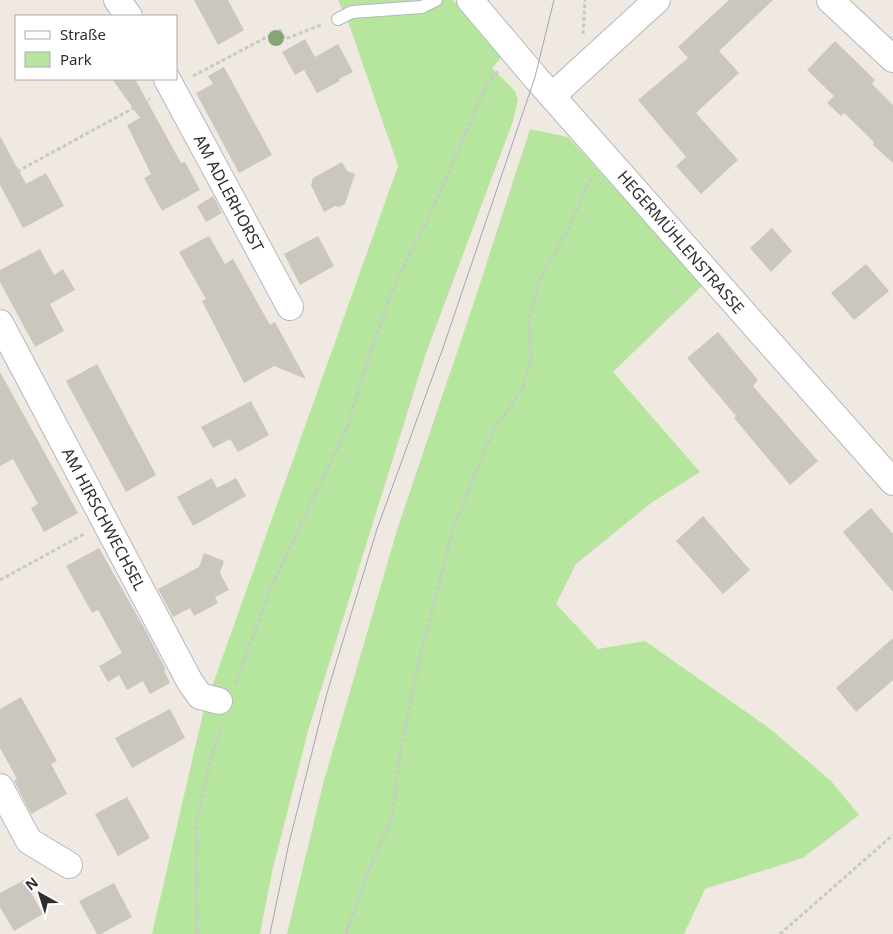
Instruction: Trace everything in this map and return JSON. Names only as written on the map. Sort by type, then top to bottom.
[{"type":"street","points":[[117,0],[128,15]]},
{"type":"street","name":"HEGERMÜHLENSTRASSE","points":[[470,0],[514,53],[893,482]]},
{"type":"street","points":[[552,96],[657,0]]},
{"type":"street","points":[[830,0],[893,59]]},
{"type":"street","name":"AM ADLERHORST","points":[[168,80],[290,307]]},
{"type":"street","name":"AM HIRSCHWECHSEL","points":[[0,323],[190,682],[200,696],[224,702]]},
{"type":"street","points":[[0,787],[29,841],[69,865]]},
{"type":"lane","points":[[338,18],[352,12],[422,7],[436,0]]},
{"type":"path","points":[[197,934],[197,819],[224,702],[269,592],[347,428],[394,286],[432,208],[488,82],[514,53]]},
{"type":"path","points":[[346,934],[369,870],[392,818],[400,753],[420,657],[454,526],[494,428],[523,388],[531,360],[529,319],[540,279],[566,234],[602,152]]},
{"type":"path","points":[[0,580],[106,522]]},
{"type":"path","points":[[780,934],[893,835]]},
{"type":"green space","points":[[338,0],[453,0],[501,58],[492,68],[515,91],[518,100],[513,121],[426,353],[308,731],[272,872],[260,934],[152,934],[204,709],[398,166],[350,27]]},
{"type":"green space","points":[[530,129],[568,137],[703,285],[613,372],[700,472],[651,503],[576,564],[556,604],[598,649],[645,641],[769,728],[831,781],[859,815],[803,858],[705,889],[684,934],[287,934],[323,784],[398,527]]},
{"type":"building","points":[[194,0],[228,0],[244,30],[218,45]]},
{"type":"building","points":[[729,0],[773,0],[719,51],[739,73],[696,113],[738,160],[701,194],[676,166],[686,157],[638,100],[688,58],[678,47]]},
{"type":"building","points":[[305,39],[315,57],[338,44],[353,72],[317,93],[304,70],[295,75],[282,52]]},
{"type":"building","points":[[835,41],[875,80],[872,84],[893,105],[893,163],[873,145],[874,142],[844,113],[841,116],[827,103],[834,96],[807,70]]},
{"type":"building","points":[[224,67],[272,155],[239,173],[196,93],[213,84],[208,76]]},
{"type":"building","points":[[113,80],[136,80],[181,163],[185,162],[200,190],[162,211],[144,178],[151,174],[127,125],[140,118]]},
{"type":"building","points":[[0,136],[26,184],[46,173],[64,206],[23,228],[0,185]]},
{"type":"building","points":[[342,162],[347,171],[355,174],[345,204],[339,207],[335,206],[324,212],[311,185],[313,178]]},
{"type":"building","points":[[213,196],[222,213],[206,222],[197,206]]},
{"type":"building","points":[[772,228],[792,251],[771,272],[750,248]]},
{"type":"building","points":[[209,236],[225,264],[233,259],[270,325],[275,322],[306,379],[274,366],[244,383],[202,301],[206,299],[179,252]]},
{"type":"building","points":[[318,236],[334,266],[300,285],[284,254]]},
{"type":"building","points":[[40,249],[54,275],[63,269],[75,290],[50,304],[64,331],[35,347],[0,282],[0,270]]},
{"type":"building","points":[[866,264],[889,291],[854,320],[831,293]]},
{"type":"building","points":[[718,332],[758,380],[753,386],[818,461],[790,485],[734,418],[736,416],[687,358]]},
{"type":"building","points":[[97,364],[156,475],[126,492],[66,381]]},
{"type":"building","points":[[0,372],[78,513],[44,532],[31,508],[38,504],[13,459],[0,466]]},
{"type":"building","points":[[251,401],[269,435],[238,452],[230,439],[213,448],[201,427]]},
{"type":"building","points":[[212,478],[217,488],[236,478],[246,496],[193,526],[177,497]]},
{"type":"building","points":[[871,508],[893,534],[893,592],[843,532]]},
{"type":"building","points":[[703,516],[750,570],[723,594],[676,541]]},
{"type":"building","points":[[99,548],[166,670],[164,670],[170,683],[150,694],[143,681],[127,690],[119,675],[108,682],[99,666],[122,653],[98,610],[92,613],[66,566]]},
{"type":"building","points":[[204,553],[224,561],[220,573],[229,590],[215,597],[218,603],[194,616],[190,608],[173,617],[158,589],[199,567]]},
{"type":"building","points":[[893,638],[893,680],[856,712],[836,688]]},
{"type":"building","points":[[21,697],[57,761],[51,764],[67,794],[31,814],[14,781],[17,779],[0,748],[0,709]]},
{"type":"building","points":[[170,709],[185,738],[132,768],[115,738]]},
{"type":"building","points":[[127,797],[150,838],[118,856],[95,814]]},
{"type":"building","points":[[24,880],[43,914],[14,931],[0,907],[0,893]]},
{"type":"building","points":[[114,883],[132,917],[101,934],[97,934],[79,901]]},
{"type":"tram line","points":[[270,934],[289,843],[327,693],[377,529],[443,348],[535,77],[554,0]]}]
